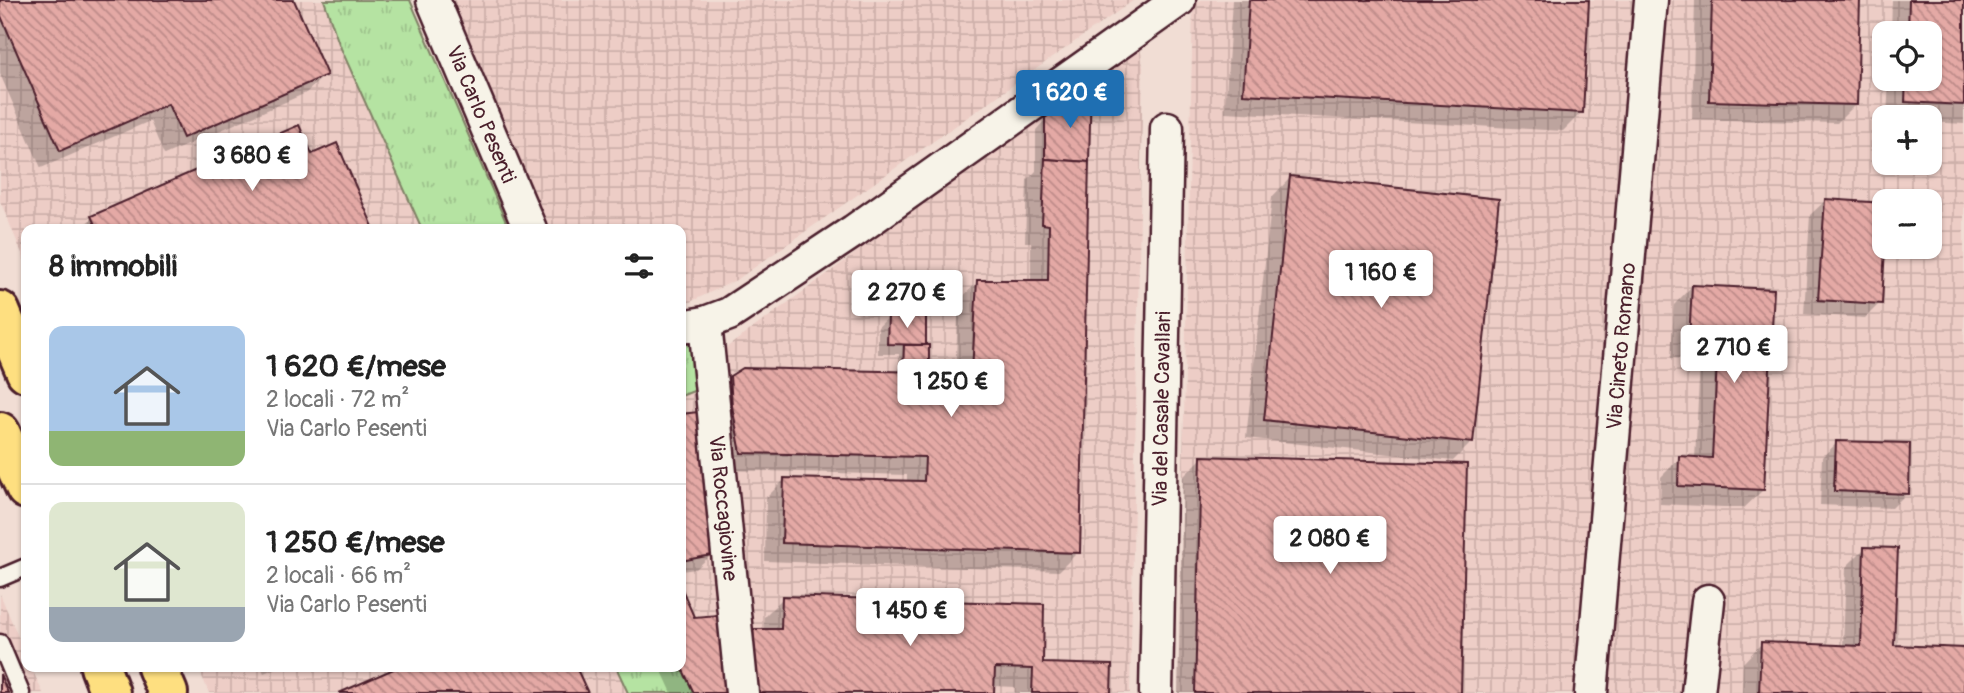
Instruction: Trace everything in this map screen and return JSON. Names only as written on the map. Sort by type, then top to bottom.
[{"type":"main road","points":[[0,311],[21,360]]},
{"type":"main road","points":[[0,432],[21,478]]},
{"type":"main road","points":[[102,672],[110,693]]},
{"type":"main road","points":[[159,672],[168,693]]},
{"type":"street","name":"Via Carlo Pesenti","points":[[433,0],[528,224]]},
{"type":"street","name":"Via Cineto Romano","points":[[1591,693],[1651,0]]},
{"type":"street","points":[[693,325],[729,314],[854,231],[1169,3]]},
{"type":"street","name":"Via del Casale Cavallari","points":[[1156,693],[1167,128]]},
{"type":"street","name":"Via Roccagiovine","points":[[693,325],[743,693]]},
{"type":"street","points":[[1698,693],[1708,601]]},
{"type":"lane","points":[[0,578],[21,569]]},
{"type":"lane","points":[[0,643],[21,693]]},
{"type":"shaded area","points":[[0,0],[324,0],[339,44],[420,224],[21,224],[21,251],[0,201]]},
{"type":"shaded area","points":[[450,0],[1134,0],[738,279],[688,303],[686,224],[545,224]]},
{"type":"shaded area","points":[[1201,0],[1964,0],[1964,693],[1178,693],[1193,6]]},
{"type":"shaded area","points":[[1140,45],[1143,67],[1130,693],[755,693],[719,353]]},
{"type":"shaded area","points":[[696,390],[726,693],[694,693],[684,672],[686,672],[686,394]]},
{"type":"shaded area","points":[[0,594],[21,643],[21,672],[33,672],[43,693],[0,693]]},
{"type":"shaded area","points":[[200,672],[618,672],[628,693],[209,693]]},
{"type":"green space","points":[[324,0],[410,0],[507,224],[420,224],[339,44]]},
{"type":"green space","points":[[692,343],[696,390],[686,394],[686,344]]},
{"type":"green space","points":[[618,672],[684,672],[694,693],[628,693]]},
{"type":"building","points":[[0,0],[294,0],[327,75],[183,138],[168,104],[60,151],[0,14]]},
{"type":"building","points":[[1249,0],[1589,0],[1583,113],[1243,94]]},
{"type":"building","points":[[1712,0],[1860,0],[1857,105],[1709,101]]},
{"type":"building","points":[[1909,0],[1964,0],[1964,105],[1905,102],[1905,91],[1942,91],[1942,21],[1908,21]]},
{"type":"building","points":[[1091,84],[1089,162],[1045,159],[1045,118]]},
{"type":"building","points":[[299,125],[312,154],[337,143],[372,224],[95,224],[91,216]]},
{"type":"building","points":[[1045,159],[1089,162],[1080,553],[782,543],[784,478],[924,481],[925,457],[741,453],[732,406],[730,376],[743,368],[972,373],[977,280],[1048,280],[1049,225],[1042,224]]},
{"type":"building","points":[[1290,176],[1499,199],[1473,443],[1264,420]]},
{"type":"building","points":[[1825,199],[1872,202],[1872,259],[1884,259],[1882,304],[1818,300]]},
{"type":"building","points":[[1692,285],[1774,289],[1764,490],[1678,486],[1679,456],[1712,458],[1718,342],[1689,341]]},
{"type":"building","points":[[888,315],[926,316],[926,345],[887,344]]},
{"type":"building","points":[[904,345],[929,345],[929,372],[903,371]]},
{"type":"building","points":[[698,412],[712,555],[686,560],[686,413]]},
{"type":"building","points":[[1836,441],[1910,443],[1909,494],[1834,491]]},
{"type":"building","points":[[1201,456],[1467,464],[1461,693],[1195,693]]},
{"type":"building","points":[[1864,547],[1898,548],[1894,645],[1964,648],[1964,693],[1759,693],[1761,642],[1861,646]]},
{"type":"building","points":[[782,596],[1044,604],[1043,663],[1112,665],[1111,693],[1032,693],[1033,669],[995,668],[994,693],[758,693],[753,629],[781,629]]},
{"type":"building","points":[[686,599],[694,617],[718,615],[726,693],[694,693],[684,672],[686,672]]},
{"type":"building","points":[[387,672],[578,672],[588,693],[339,693]]},
{"type":"building","points":[[0,674],[8,693],[0,693]]}]
